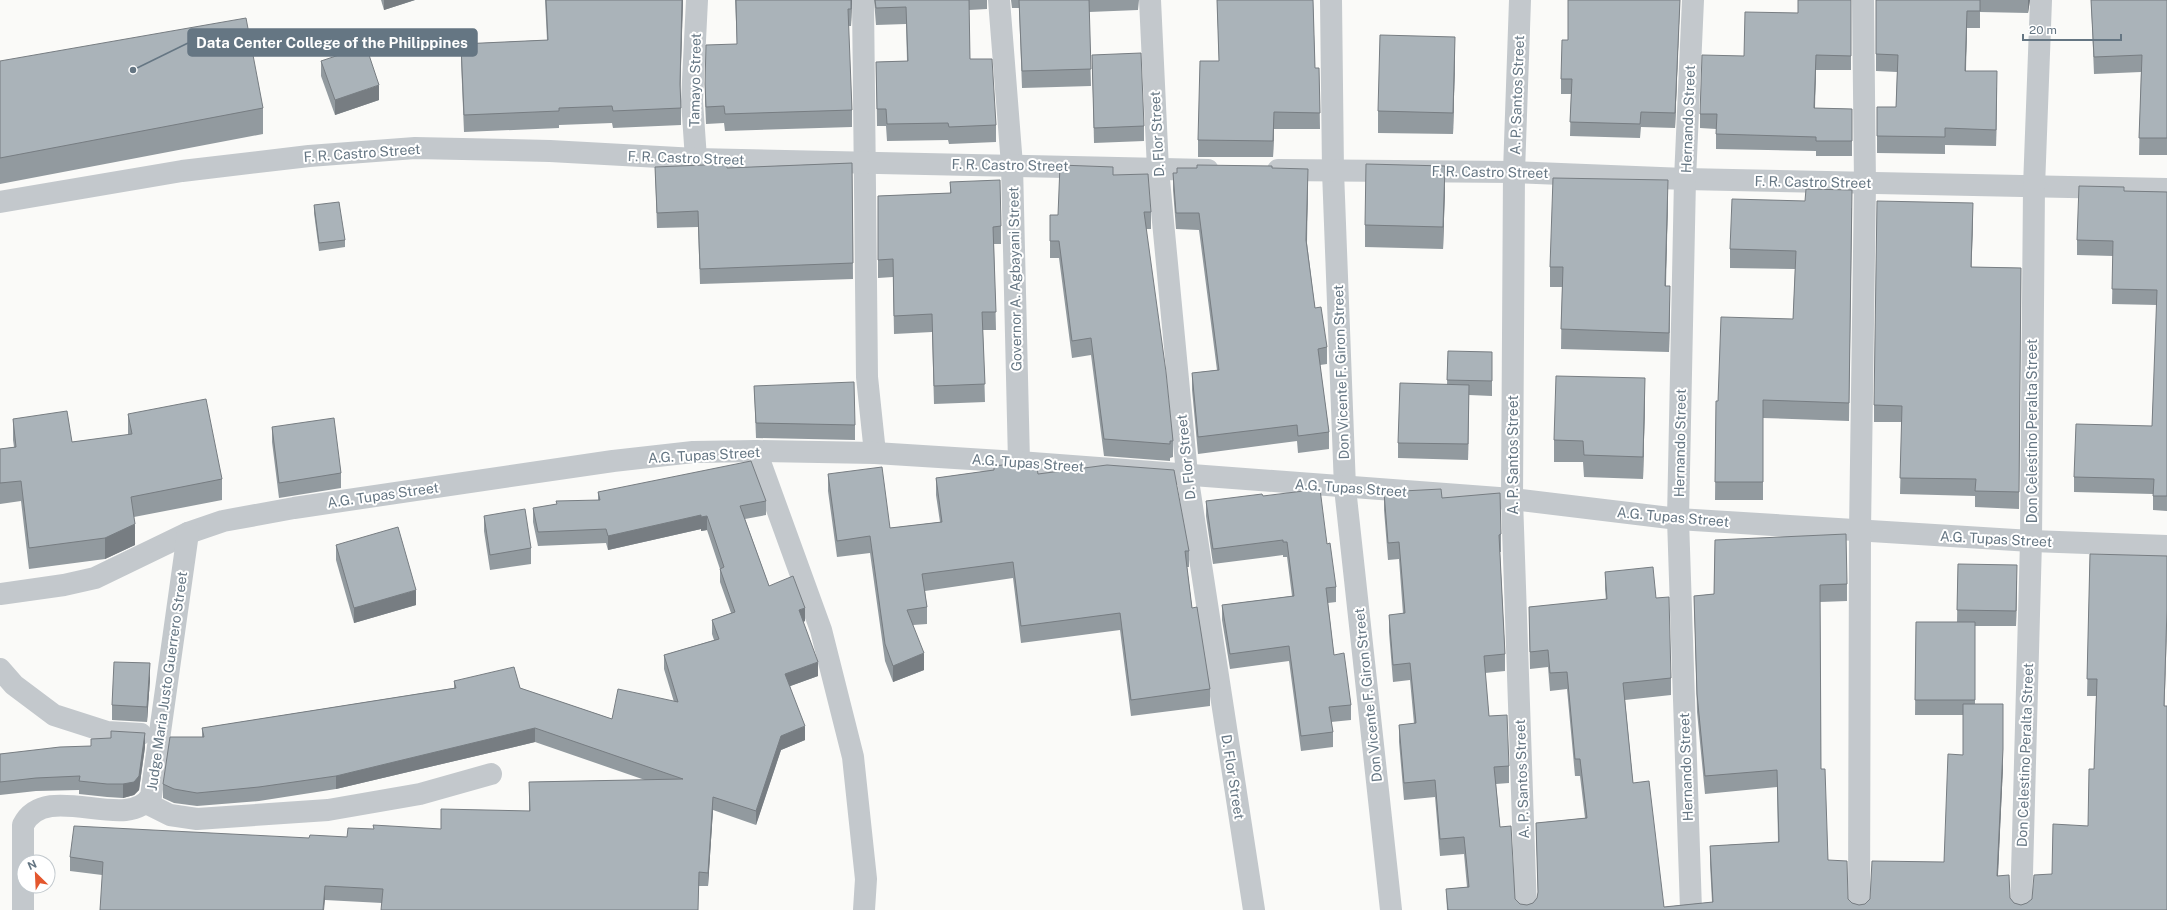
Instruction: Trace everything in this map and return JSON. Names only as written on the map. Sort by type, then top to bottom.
[{"type":"street","name":"Tamayo Street","points":[[696,159],[692,101],[697,0]]},
{"type":"street","points":[[863,0],[867,377],[875,453]]},
{"type":"street","name":"Governor A. Agbayani Street","points":[[999,0],[1012,165],[1019,462]]},
{"type":"street","name":"D. Flor Street","points":[[1150,0],[1158,169],[1187,474],[1254,910]]},
{"type":"street","name":"Don Vicente F. Giron Street","points":[[1331,0],[1333,171],[1345,488],[1391,910]]},
{"type":"street","name":"A. P. Santos Street","points":[[1520,0],[1514,172],[1512,499],[1526,910]]},
{"type":"street","name":"Hernando Street","points":[[1691,910],[1678,519],[1685,179],[1693,0]]},
{"type":"street","points":[[1859,910],[1860,531],[1865,184],[1863,0]]},
{"type":"street","name":"Don Celestino Peralta Street","points":[[2021,910],[2032,541],[2034,187],[2041,0]]},
{"type":"street","name":"F. R. Castro Street","points":[[0,202],[182,171],[310,156],[415,148],[550,151],[696,159],[1230,170]]},
{"type":"street","name":"F. R. Castro Street","points":[[1261,170],[1514,172],[1865,184],[2167,189]]},
{"type":"street","points":[[756,451],[820,630],[854,757],[866,879],[864,910]]},
{"type":"street","name":"A.G. Tupas Street","points":[[0,594],[64,585],[96,578],[188,533],[223,521],[294,508],[613,461],[694,452],[756,451],[875,453],[1019,462],[1187,474],[1345,488],[1512,499],[1678,519],[2032,541],[2167,546]]},
{"type":"street","name":"Judge Maria Justo Guerrero Street","points":[[23,910],[23,825],[30,814],[52,806],[130,810],[146,803],[153,788],[188,533]]},
{"type":"street","points":[[0,669],[14,685],[54,716],[107,732],[160,735]]},
{"type":"street","points":[[146,803],[170,815],[197,819],[328,810],[420,794],[491,774]]},
{"type":"building","points":[[546,0],[682,0],[680,84],[681,108],[613,111],[612,106],[559,108],[559,111],[464,115],[461,44],[548,40]]},
{"type":"building","points":[[736,0],[851,0],[851,9],[848,9],[852,110],[725,114],[724,106],[706,107],[706,45],[737,44]]},
{"type":"building","points":[[875,0],[969,0],[970,59],[992,59],[996,125],[949,127],[948,123],[887,124],[886,109],[877,109],[876,62],[908,61],[906,7],[876,8]]},
{"type":"building","points":[[1019,0],[1089,0],[1091,69],[1022,71]]},
{"type":"building","points":[[1217,0],[1313,0],[1315,68],[1319,68],[1320,113],[1274,112],[1273,141],[1198,140],[1200,61],[1219,61]]},
{"type":"building","points":[[1568,0],[1680,0],[1675,113],[1641,112],[1640,124],[1570,122],[1572,79],[1561,79],[1562,40],[1568,40]]},
{"type":"building","points":[[1798,0],[1851,0],[1851,56],[1816,55],[1814,108],[1852,109],[1852,141],[1816,141],[1816,137],[1716,134],[1717,114],[1700,114],[1702,55],[1744,56],[1745,12],[1798,13]]},
{"type":"building","points":[[1876,0],[1980,0],[1980,11],[1967,11],[1965,71],[1997,71],[1996,130],[1945,128],[1945,137],[1877,136],[1877,107],[1896,107],[1898,55],[1876,54]]},
{"type":"building","points":[[2091,0],[2167,0],[2167,138],[2139,138],[2142,55],[2094,57]]},
{"type":"building","points":[[246,18],[263,108],[0,158],[0,61]]},
{"type":"building","points":[[1380,35],[1455,37],[1453,113],[1378,111]]},
{"type":"building","points":[[366,46],[379,85],[335,100],[321,61]]},
{"type":"building","points":[[1141,53],[1144,126],[1094,128],[1092,55]]},
{"type":"building","points":[[852,163],[853,263],[700,269],[698,211],[657,213],[655,167],[727,164],[727,168]]},
{"type":"building","points":[[1366,164],[1445,166],[1443,227],[1365,225]]},
{"type":"building","points":[[1060,165],[1113,167],[1113,175],[1148,174],[1151,212],[1144,212],[1166,372],[1173,441],[1170,441],[1170,444],[1104,439],[1091,338],[1072,341],[1059,241],[1050,241],[1050,215],[1058,215]]},
{"type":"building","points":[[1197,165],[1272,166],[1272,168],[1308,169],[1306,240],[1315,308],[1321,307],[1327,347],[1318,349],[1329,432],[1298,436],[1297,425],[1198,437],[1192,373],[1219,370],[1199,213],[1176,213],[1173,173],[1177,173],[1177,168],[1197,168]]},
{"type":"building","points":[[1553,178],[1668,180],[1665,286],[1670,286],[1669,333],[1561,329],[1563,267],[1550,267]]},
{"type":"building","points":[[1000,180],[1001,226],[993,227],[996,312],[982,312],[985,384],[934,386],[932,314],[894,316],[893,259],[878,260],[878,196],[951,193],[950,182]]},
{"type":"building","points":[[2079,186],[2124,187],[2124,191],[2167,192],[2167,496],[2153,496],[2154,479],[2074,477],[2076,424],[2152,426],[2157,290],[2112,289],[2113,241],[2077,240]]},
{"type":"building","points":[[1806,189],[1852,190],[1849,403],[1763,400],[1763,482],[1715,482],[1716,401],[1718,401],[1721,317],[1793,319],[1796,251],[1730,249],[1732,199],[1805,201]]},
{"type":"building","points":[[1877,201],[1973,203],[1971,267],[2021,268],[2019,492],[1975,491],[1976,479],[1900,478],[1902,406],[1874,405]]},
{"type":"building","points":[[339,202],[345,240],[319,243],[314,205]]},
{"type":"building","points":[[1448,351],[1492,352],[1492,381],[1447,380]]},
{"type":"building","points":[[1556,376],[1645,378],[1643,457],[1584,455],[1583,441],[1554,440]]},
{"type":"building","points":[[854,382],[855,425],[756,423],[754,386]]},
{"type":"building","points":[[1400,383],[1469,385],[1468,444],[1398,443]]},
{"type":"building","points":[[206,399],[222,479],[131,497],[135,524],[105,538],[29,548],[21,481],[0,483],[0,449],[16,447],[13,419],[67,411],[72,442],[132,434],[128,414]]},
{"type":"building","points":[[334,418],[341,473],[279,483],[272,427]]},
{"type":"building","points":[[751,461],[766,501],[740,506],[769,586],[793,576],[805,608],[799,610],[818,662],[785,674],[805,726],[781,736],[756,811],[713,797],[708,873],[699,872],[698,910],[381,910],[383,889],[325,886],[323,910],[100,910],[103,862],[70,857],[74,826],[309,838],[310,835],[347,837],[348,828],[374,829],[373,825],[441,829],[441,809],[530,811],[529,782],[683,779],[535,728],[336,776],[259,787],[197,793],[174,789],[163,784],[170,737],[204,737],[202,728],[456,688],[454,681],[514,667],[520,688],[612,719],[618,689],[678,702],[664,655],[719,639],[712,620],[735,612],[720,569],[724,567],[707,516],[701,517],[701,515],[608,536],[606,529],[538,532],[533,508],[557,504],[556,501],[600,500],[598,492]]},
{"type":"building","points":[[1036,461],[1038,474],[1107,465],[1174,470],[1189,551],[1185,551],[1192,608],[1197,607],[1210,689],[1131,700],[1120,613],[1021,626],[1013,562],[922,574],[927,607],[907,610],[924,653],[893,666],[885,644],[870,536],[837,541],[828,474],[882,467],[890,528],[942,522],[936,478],[994,470],[994,466]]},
{"type":"building","points":[[1320,489],[1327,544],[1330,543],[1336,587],[1326,588],[1334,655],[1344,653],[1351,705],[1329,707],[1333,732],[1301,736],[1289,646],[1230,654],[1222,605],[1294,596],[1287,542],[1283,542],[1283,540],[1213,549],[1206,501]]},
{"type":"building","points":[[1441,489],[1442,498],[1500,493],[1501,534],[1499,535],[1505,654],[1484,656],[1489,716],[1507,715],[1509,766],[1494,767],[1500,827],[1511,826],[1515,899],[1520,904],[1527,905],[1533,903],[1537,898],[1536,823],[1587,818],[1580,759],[1575,759],[1567,672],[1550,673],[1548,650],[1530,652],[1529,607],[1607,599],[1605,572],[1653,567],[1656,598],[1669,597],[1671,678],[1623,683],[1633,783],[1649,781],[1664,907],[1713,902],[1710,846],[1779,842],[1777,770],[1705,776],[1697,694],[1694,596],[1714,594],[1715,540],[1846,534],[1847,584],[1820,585],[1821,769],[1825,769],[1828,860],[1847,861],[1848,899],[1852,903],[1859,905],[1865,904],[1870,899],[1872,861],[1944,862],[1948,754],[1963,755],[1963,704],[2003,704],[2003,749],[1997,876],[2009,875],[2010,898],[2014,903],[2021,905],[2032,899],[2034,875],[2052,874],[2053,824],[2088,826],[2089,769],[2094,769],[2097,679],[2087,679],[2090,554],[2167,556],[2164,706],[2167,706],[2167,910],[1448,910],[1446,889],[1469,887],[1464,837],[1440,839],[1435,780],[1404,783],[1399,725],[1416,723],[1410,663],[1393,665],[1389,615],[1405,613],[1399,542],[1388,543],[1384,492]]},
{"type":"building","points":[[525,509],[531,548],[490,555],[484,516]]},
{"type":"building","points":[[398,527],[416,590],[354,608],[336,545]]},
{"type":"building","points":[[1958,564],[2017,565],[2016,611],[1957,610]]},
{"type":"building","points":[[1916,622],[1975,622],[1975,700],[1915,700]]},
{"type":"building","points":[[114,662],[150,663],[147,707],[112,705]]},
{"type":"building","points":[[111,731],[145,733],[139,776],[134,782],[107,784],[79,781],[80,776],[36,778],[0,782],[0,754],[60,747],[91,746],[91,739],[111,738]]},
{"type":"place","name":"Data Center College of the Philippines","points":[[133,70]]}]
